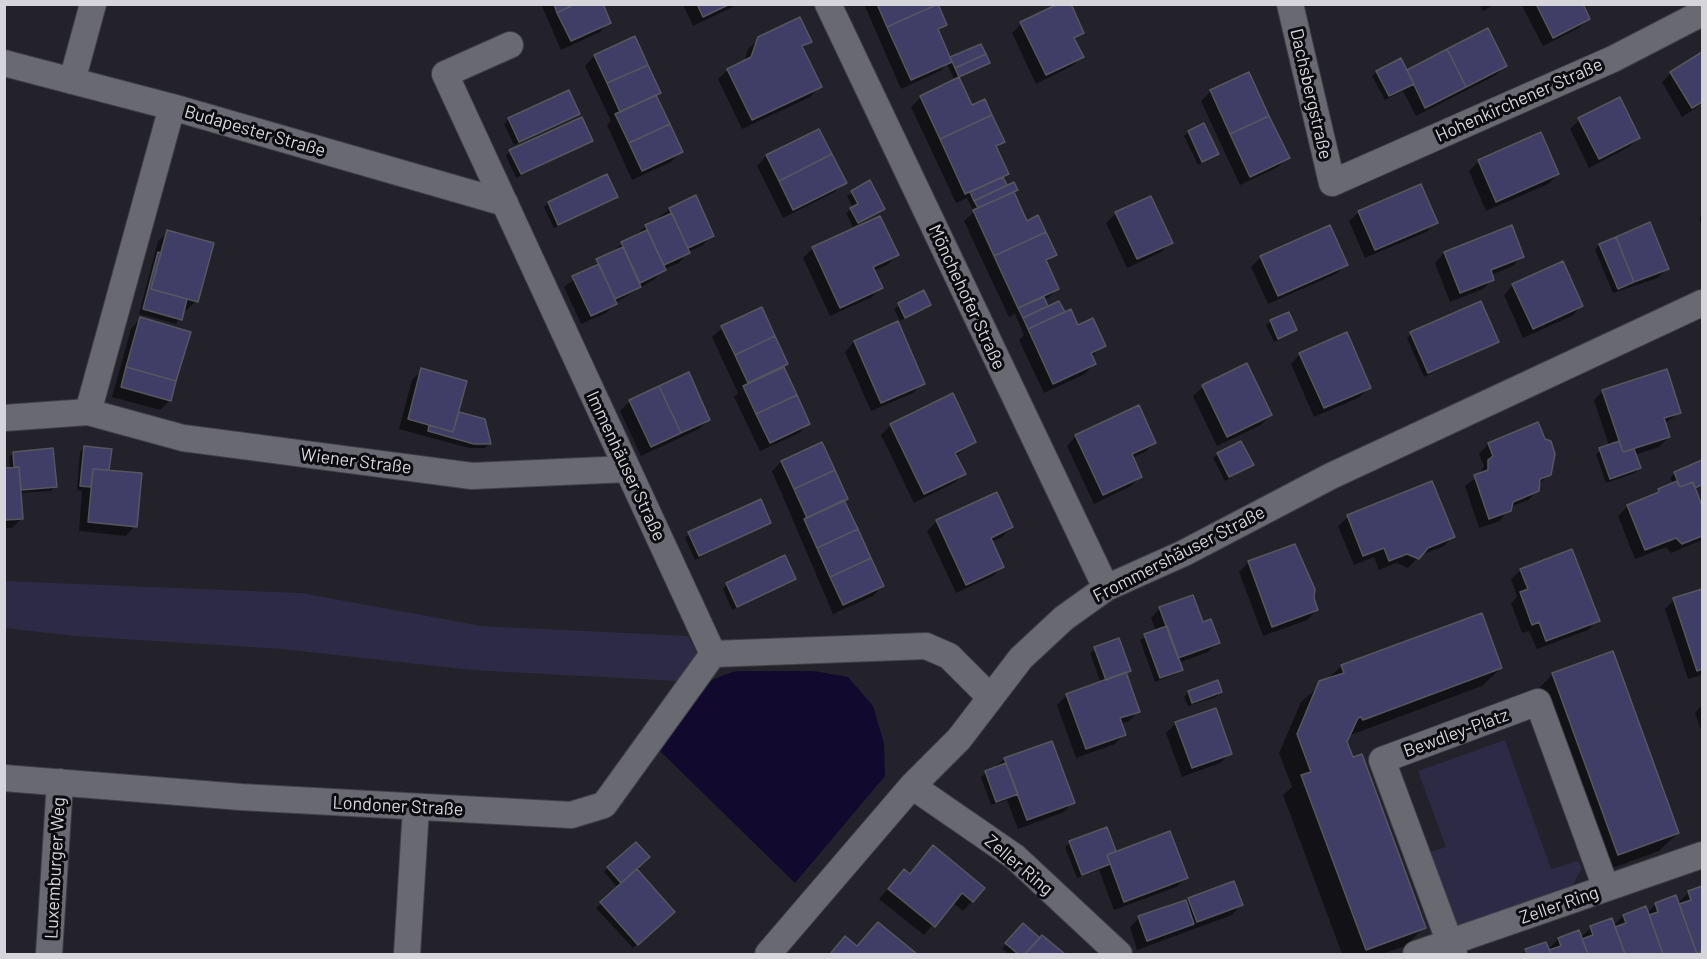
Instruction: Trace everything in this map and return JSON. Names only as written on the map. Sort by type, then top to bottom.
[{"type":"street","points":[[72,81],[93,4]]},
{"type":"street","name":"Mönchehofer Straße","points":[[828,4],[1106,588]]},
{"type":"street","name":"Dachsbergstraße","points":[[1290,4],[1332,183]]},
{"type":"street","name":"Hohenkirchener Straße","points":[[1332,183],[1613,59],[1702,13]]},
{"type":"street","name":"Immenhäuser Straße","points":[[510,45],[445,74],[713,654]]},
{"type":"street","name":"Budapester Straße","points":[[4,63],[172,107],[505,203]]},
{"type":"street","points":[[88,412],[172,107]]},
{"type":"street","name":"Frommershäuser Straße","points":[[768,954],[912,786],[959,739],[1021,658],[1064,618],[1106,588],[1184,553],[1331,476],[1428,429],[1701,307]]},
{"type":"street","name":"Wiener Straße","points":[[4,418],[88,412],[183,438],[472,476],[627,469]]},
{"type":"street","points":[[713,654],[926,646],[949,656],[990,697]]},
{"type":"street","name":"Londoner Straße","points":[[4,778],[416,808],[571,815],[604,805],[713,654]]},
{"type":"street","name":"Bewdley-Platz","points":[[1452,949],[1382,760],[1538,702],[1606,888]]},
{"type":"street","name":"Luxemburger Weg","points":[[50,954],[60,782]]},
{"type":"street","name":"Zeller Ring","points":[[912,786],[1015,857],[1119,954]]},
{"type":"street","points":[[407,954],[416,808]]},
{"type":"street","name":"Zeller Ring","points":[[1416,954],[1452,949],[1606,888],[1702,855]]},
{"type":"shaded area","points":[[5,581],[301,593],[482,626],[688,636],[712,683],[472,670],[282,649],[74,636],[5,628]]},
{"type":"shaded area","points":[[737,671],[814,671],[848,677],[873,706],[884,743],[885,776],[795,883],[659,750],[681,710],[696,691],[706,683]]},
{"type":"shaded area","points":[[1505,740],[1551,869],[1578,861],[1582,868],[1572,886],[1445,932],[1417,856],[1446,847],[1418,771]]},
{"type":"building","points":[[554,4],[575,4],[557,13]]},
{"type":"building","points":[[575,4],[603,4],[611,23],[571,41],[557,13]]},
{"type":"building","points":[[697,4],[730,4],[703,17]]},
{"type":"building","points":[[877,4],[938,4],[887,27]]},
{"type":"building","points":[[938,4],[947,25],[938,29],[952,62],[911,80],[887,27]]},
{"type":"building","points":[[1058,4],[1071,4],[1084,33],[1074,38],[1084,57],[1046,75],[1020,22]]},
{"type":"building","points":[[1536,4],[1583,4],[1590,19],[1553,38]]},
{"type":"building","points":[[800,17],[812,42],[802,46],[822,87],[752,120],[727,69],[751,57],[758,37]]},
{"type":"building","points":[[1488,28],[1507,66],[1466,87],[1447,49]]},
{"type":"building","points":[[635,36],[648,65],[607,83],[594,55]]},
{"type":"building","points":[[981,44],[986,54],[955,68],[950,57]]},
{"type":"building","points":[[1447,49],[1466,87],[1425,108],[1407,70]]},
{"type":"building","points":[[1702,52],[1702,102],[1692,108],[1670,72]]},
{"type":"building","points":[[986,54],[990,63],[959,77],[955,68]]},
{"type":"building","points":[[1401,58],[1414,84],[1389,96],[1376,71]]},
{"type":"building","points":[[648,65],[661,93],[620,112],[607,83]]},
{"type":"building","points":[[1249,72],[1269,116],[1230,134],[1210,90]]},
{"type":"building","points":[[959,77],[972,105],[985,99],[992,115],[940,139],[920,96]]},
{"type":"building","points":[[569,90],[580,114],[519,142],[508,118]]},
{"type":"building","points":[[656,95],[670,124],[629,143],[615,114]]},
{"type":"building","points":[[1620,97],[1640,138],[1599,159],[1578,118]]},
{"type":"building","points":[[992,115],[1005,142],[996,146],[1009,174],[965,194],[940,139]]},
{"type":"building","points":[[1269,116],[1290,158],[1250,177],[1230,134]]},
{"type":"building","points":[[582,117],[593,141],[521,174],[509,150]]},
{"type":"building","points":[[1204,123],[1219,154],[1202,162],[1188,131]]},
{"type":"building","points":[[670,124],[683,152],[642,171],[629,143]]},
{"type":"building","points":[[819,129],[832,154],[779,181],[766,155]]},
{"type":"building","points":[[1541,132],[1559,174],[1496,202],[1478,160]]},
{"type":"building","points":[[832,154],[847,183],[793,210],[779,181]]},
{"type":"building","points":[[607,174],[618,197],[558,225],[548,202]]},
{"type":"building","points":[[1003,177],[1007,185],[974,201],[970,192]]},
{"type":"building","points":[[870,180],[885,209],[858,223],[850,208],[858,204],[851,191]]},
{"type":"building","points":[[1014,182],[1018,190],[978,208],[974,201]]},
{"type":"building","points":[[1421,184],[1438,223],[1375,250],[1358,211]]},
{"type":"building","points":[[1014,192],[1027,221],[1038,215],[1046,232],[994,256],[973,210]]},
{"type":"building","points":[[696,195],[714,236],[688,248],[669,208]]},
{"type":"building","points":[[1151,196],[1173,243],[1137,259],[1115,212]]},
{"type":"building","points":[[672,213],[690,253],[664,265],[645,225]]},
{"type":"building","points":[[880,216],[899,255],[873,267],[883,288],[840,308],[812,247]]},
{"type":"building","points":[[1650,222],[1669,269],[1634,282],[1616,237]]},
{"type":"building","points":[[1330,225],[1348,265],[1278,296],[1260,256]]},
{"type":"building","points":[[1512,225],[1524,257],[1491,270],[1494,280],[1460,293],[1444,252]]},
{"type":"building","points":[[167,230],[214,243],[198,302],[151,289]]},
{"type":"building","points":[[647,230],[666,270],[640,283],[621,242]]},
{"type":"building","points":[[1046,232],[1057,255],[1046,260],[1059,289],[1018,308],[994,256]]},
{"type":"building","points":[[1616,237],[1634,282],[1618,289],[1599,244]]},
{"type":"building","points":[[623,247],[641,287],[615,299],[596,259]]},
{"type":"building","points":[[158,252],[161,253],[151,289],[187,299],[182,320],[143,309]]},
{"type":"building","points":[[1563,261],[1583,306],[1533,329],[1512,284]]},
{"type":"building","points":[[599,264],[617,304],[591,316],[572,276]]},
{"type":"building","points":[[924,290],[931,305],[905,318],[898,303]]},
{"type":"building","points":[[1044,297],[1048,306],[1023,318],[1018,308]]},
{"type":"building","points":[[1059,301],[1065,312],[1028,329],[1023,318]]},
{"type":"building","points":[[1481,301],[1499,342],[1428,373],[1410,332]]},
{"type":"building","points":[[762,307],[775,336],[735,355],[721,326]]},
{"type":"building","points":[[1071,309],[1078,325],[1093,318],[1106,346],[1091,353],[1096,364],[1053,384],[1028,329]]},
{"type":"building","points":[[1289,312],[1297,330],[1278,339],[1270,320]]},
{"type":"building","points":[[140,317],[191,332],[176,381],[126,367]]},
{"type":"building","points":[[898,321],[925,384],[881,403],[854,341]]},
{"type":"building","points":[[1347,332],[1371,388],[1324,408],[1299,353]]},
{"type":"building","points":[[775,336],[788,364],[748,383],[735,355]]},
{"type":"building","points":[[1247,363],[1272,415],[1227,437],[1202,385]]},
{"type":"building","points":[[126,367],[176,381],[171,401],[121,387]]},
{"type":"building","points":[[784,367],[797,395],[756,414],[743,386]]},
{"type":"building","points":[[421,368],[467,381],[453,432],[408,419]]},
{"type":"building","points":[[1667,369],[1681,413],[1664,418],[1670,437],[1623,452],[1602,390]]},
{"type":"building","points":[[689,372],[710,420],[681,433],[659,386]]},
{"type":"building","points":[[659,386],[681,433],[651,447],[629,400]]},
{"type":"building","points":[[953,393],[976,442],[955,453],[966,474],[924,494],[890,424]]},
{"type":"building","points":[[797,395],[810,424],[770,443],[756,414]]},
{"type":"building","points":[[1139,405],[1156,443],[1132,454],[1142,477],[1103,495],[1075,435]]},
{"type":"building","points":[[459,412],[485,419],[491,444],[474,444],[428,431],[429,425],[453,432]]},
{"type":"building","points":[[1538,422],[1545,439],[1551,441],[1555,454],[1551,475],[1540,479],[1539,491],[1513,502],[1511,511],[1489,519],[1474,475],[1488,470],[1488,460],[1493,456],[1488,443]]},
{"type":"building","points":[[1241,441],[1254,465],[1229,477],[1217,453]]},
{"type":"building","points":[[1619,441],[1623,452],[1634,449],[1641,468],[1610,479],[1599,448]]},
{"type":"building","points":[[822,442],[835,470],[794,489],[781,461]]},
{"type":"building","points":[[84,446],[112,449],[109,470],[93,469],[91,487],[80,486]]},
{"type":"building","points":[[53,448],[57,487],[21,490],[19,467],[14,467],[13,452]]},
{"type":"building","points":[[1702,460],[1702,485],[1695,488],[1693,482],[1680,487],[1674,472]]},
{"type":"building","points":[[19,467],[23,519],[4,520],[4,468]]},
{"type":"building","points":[[93,469],[142,473],[137,527],[88,522]]},
{"type":"building","points":[[835,470],[848,499],[807,518],[794,489]]},
{"type":"building","points":[[1432,481],[1455,537],[1428,548],[1419,559],[1407,554],[1389,561],[1384,548],[1363,556],[1347,515]]},
{"type":"building","points":[[1677,481],[1680,487],[1693,482],[1702,506],[1702,536],[1682,544],[1676,538],[1645,550],[1627,505],[1659,492],[1658,489]]},
{"type":"building","points":[[997,492],[1013,527],[991,538],[1004,567],[966,585],[936,520]]},
{"type":"building","points":[[761,499],[771,523],[699,556],[688,532]]},
{"type":"building","points":[[844,500],[858,529],[817,548],[804,519]]},
{"type":"building","points":[[858,529],[871,558],[830,577],[817,548]]},
{"type":"building","points":[[1295,544],[1315,589],[1314,598],[1318,610],[1272,627],[1248,561]]},
{"type":"building","points":[[1572,549],[1600,621],[1546,641],[1539,622],[1532,625],[1520,592],[1528,589],[1520,569]]},
{"type":"building","points":[[785,555],[796,579],[737,607],[726,583]]},
{"type":"building","points":[[871,558],[884,586],[843,605],[830,577]]},
{"type":"building","points":[[1702,589],[1702,669],[1697,671],[1673,598]]},
{"type":"building","points":[[1193,595],[1203,622],[1211,619],[1220,643],[1178,658],[1159,607]]},
{"type":"building","points":[[1482,613],[1502,668],[1363,720],[1361,717],[1358,718],[1347,742],[1353,757],[1362,754],[1426,928],[1366,950],[1301,775],[1311,772],[1297,734],[1319,681],[1344,673],[1341,665]]},
{"type":"building","points":[[1167,626],[1183,670],[1160,678],[1144,634]]},
{"type":"building","points":[[1119,638],[1131,671],[1106,680],[1094,647]]},
{"type":"building","points":[[1613,651],[1679,833],[1618,855],[1552,673]]},
{"type":"building","points":[[1126,672],[1140,712],[1120,718],[1126,735],[1086,749],[1066,694]]},
{"type":"building","points":[[1218,680],[1222,692],[1192,703],[1188,691]]},
{"type":"building","points":[[1216,708],[1232,754],[1192,768],[1175,722]]},
{"type":"building","points":[[1052,741],[1075,803],[1027,820],[1004,758]]},
{"type":"building","points":[[1006,763],[1018,794],[996,802],[985,771]]},
{"type":"building","points":[[1107,827],[1116,851],[1107,855],[1110,864],[1082,875],[1069,841]]},
{"type":"building","points":[[1170,831],[1188,878],[1124,902],[1107,855]]},
{"type":"building","points":[[636,842],[650,857],[621,883],[607,867]]},
{"type":"building","points":[[933,845],[985,888],[973,902],[962,893],[935,927],[888,889],[904,869],[910,874]]},
{"type":"building","points":[[637,869],[675,912],[638,945],[600,902]]},
{"type":"building","points":[[1234,881],[1243,905],[1197,922],[1188,898]]},
{"type":"building","points":[[1702,886],[1702,951],[1697,954],[1679,904],[1691,900],[1688,891]]},
{"type":"building","points":[[1676,895],[1697,954],[1663,954],[1649,915],[1658,912],[1655,903]]},
{"type":"building","points":[[1186,900],[1194,924],[1147,941],[1138,916]]},
{"type":"building","points":[[1646,906],[1663,954],[1625,954],[1615,927],[1626,923],[1623,915]]},
{"type":"building","points":[[1612,918],[1625,954],[1588,954],[1582,939],[1593,935],[1590,926]]},
{"type":"building","points":[[878,922],[917,954],[830,954],[845,936],[857,946]]},
{"type":"building","points":[[1023,923],[1040,938],[1025,954],[1018,954],[1005,943]]},
{"type":"building","points":[[1579,930],[1588,954],[1551,954],[1549,950],[1561,946],[1558,938]]},
{"type":"building","points":[[1042,935],[1065,954],[1025,954]]},
{"type":"building","points":[[1546,942],[1551,954],[1527,954],[1525,949]]}]
